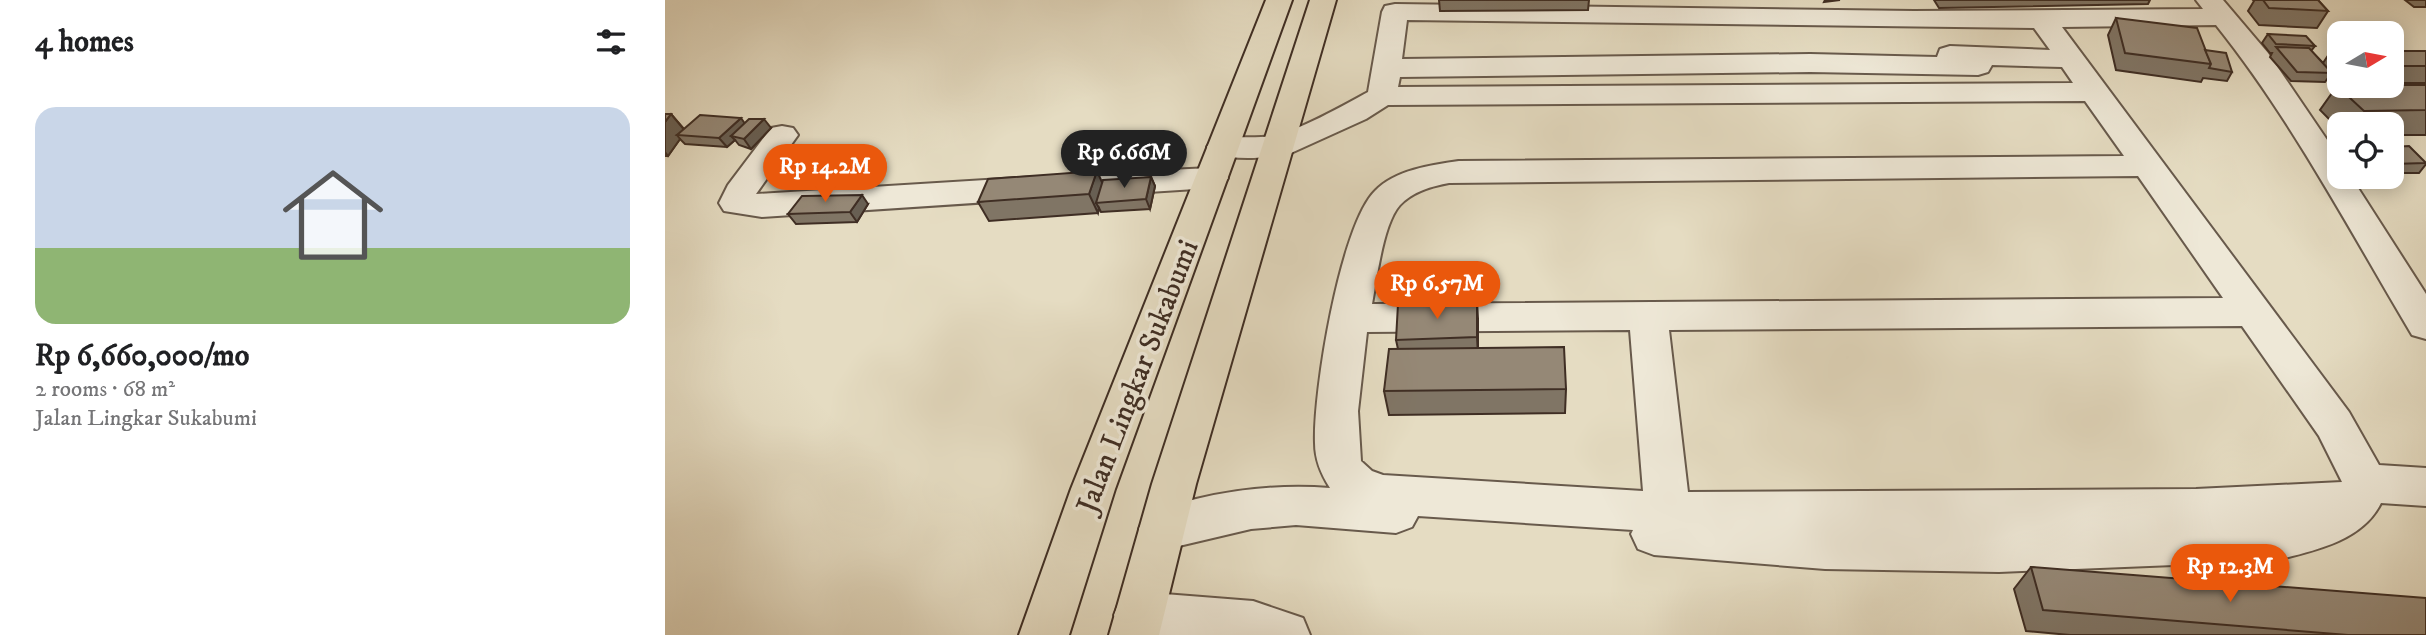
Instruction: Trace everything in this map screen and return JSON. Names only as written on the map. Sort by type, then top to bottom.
[{"type":"main road","name":"Jalan Lingkar Sukabumi","points":[[1044,635],[1093,489],[1279,0]]},
{"type":"main road","name":"Jalan Lingkar Sukabumi","points":[[1137,625],[1162,529],[1323,0]]},
{"type":"street","points":[[1162,529],[1251,509],[1296,505],[1825,548],[1999,551],[2273,540],[2316,529],[2347,514],[2362,492],[2352,453],[2335,424],[2070,58],[1799,8],[1389,49]]},
{"type":"street","points":[[1389,49],[2070,58],[2217,9],[2258,59],[2426,325]]},
{"type":"street","points":[[782,135],[740,193],[736,203],[762,206],[1217,163],[1280,146],[1355,112],[1389,49]]},
{"type":"street","points":[[1389,49],[1807,52],[2070,58]]},
{"type":"street","points":[[2148,166],[1459,171],[1432,175],[1406,185],[1384,202],[1373,222],[1350,318],[1334,434],[1337,460],[1347,480],[1361,489],[1383,494],[1668,512],[2196,509],[2426,487]]},
{"type":"street","points":[[1350,318],[2253,312]]},
{"type":"street","points":[[1648,316],[1668,512]]},
{"type":"street","points":[[1137,625],[1253,625],[1285,635]]},
{"type":"building","points":[[2263,0],[2318,0],[2328,11],[2269,8]]},
{"type":"building","points":[[2116,18],[2197,28],[2211,64],[2125,53]]},
{"type":"building","points":[[2268,34],[2306,36],[2315,46],[2276,44]]},
{"type":"building","points":[[2276,47],[2309,48],[2327,68],[2327,73],[2297,72]]},
{"type":"building","points":[[2205,50],[2226,53],[2232,72],[2209,68],[2211,64]]},
{"type":"building","points":[[2405,51],[2426,51],[2426,66],[2405,66]]},
{"type":"building","points":[[2405,85],[2426,85],[2426,110],[2364,111],[2350,98],[2405,98]]},
{"type":"building","points":[[700,115],[741,118],[719,138],[677,135]]},
{"type":"building","points":[[749,119],[764,119],[744,139],[731,136]]},
{"type":"building","points":[[2404,146],[2409,146],[2426,163],[2404,164]]},
{"type":"building","points":[[1097,171],[1089,194],[978,202],[988,179]]},
{"type":"building","points":[[1151,177],[1146,199],[1096,203],[1103,180]]},
{"type":"building","points":[[862,195],[850,212],[788,214],[802,196]]},
{"type":"building","points":[[1477,301],[1477,337],[1396,340],[1398,304]]},
{"type":"building","points":[[1564,347],[1566,389],[1384,391],[1389,349]]},
{"type":"building","points":[[2031,567],[2426,598],[2426,635],[2348,635],[2043,610]]}]
